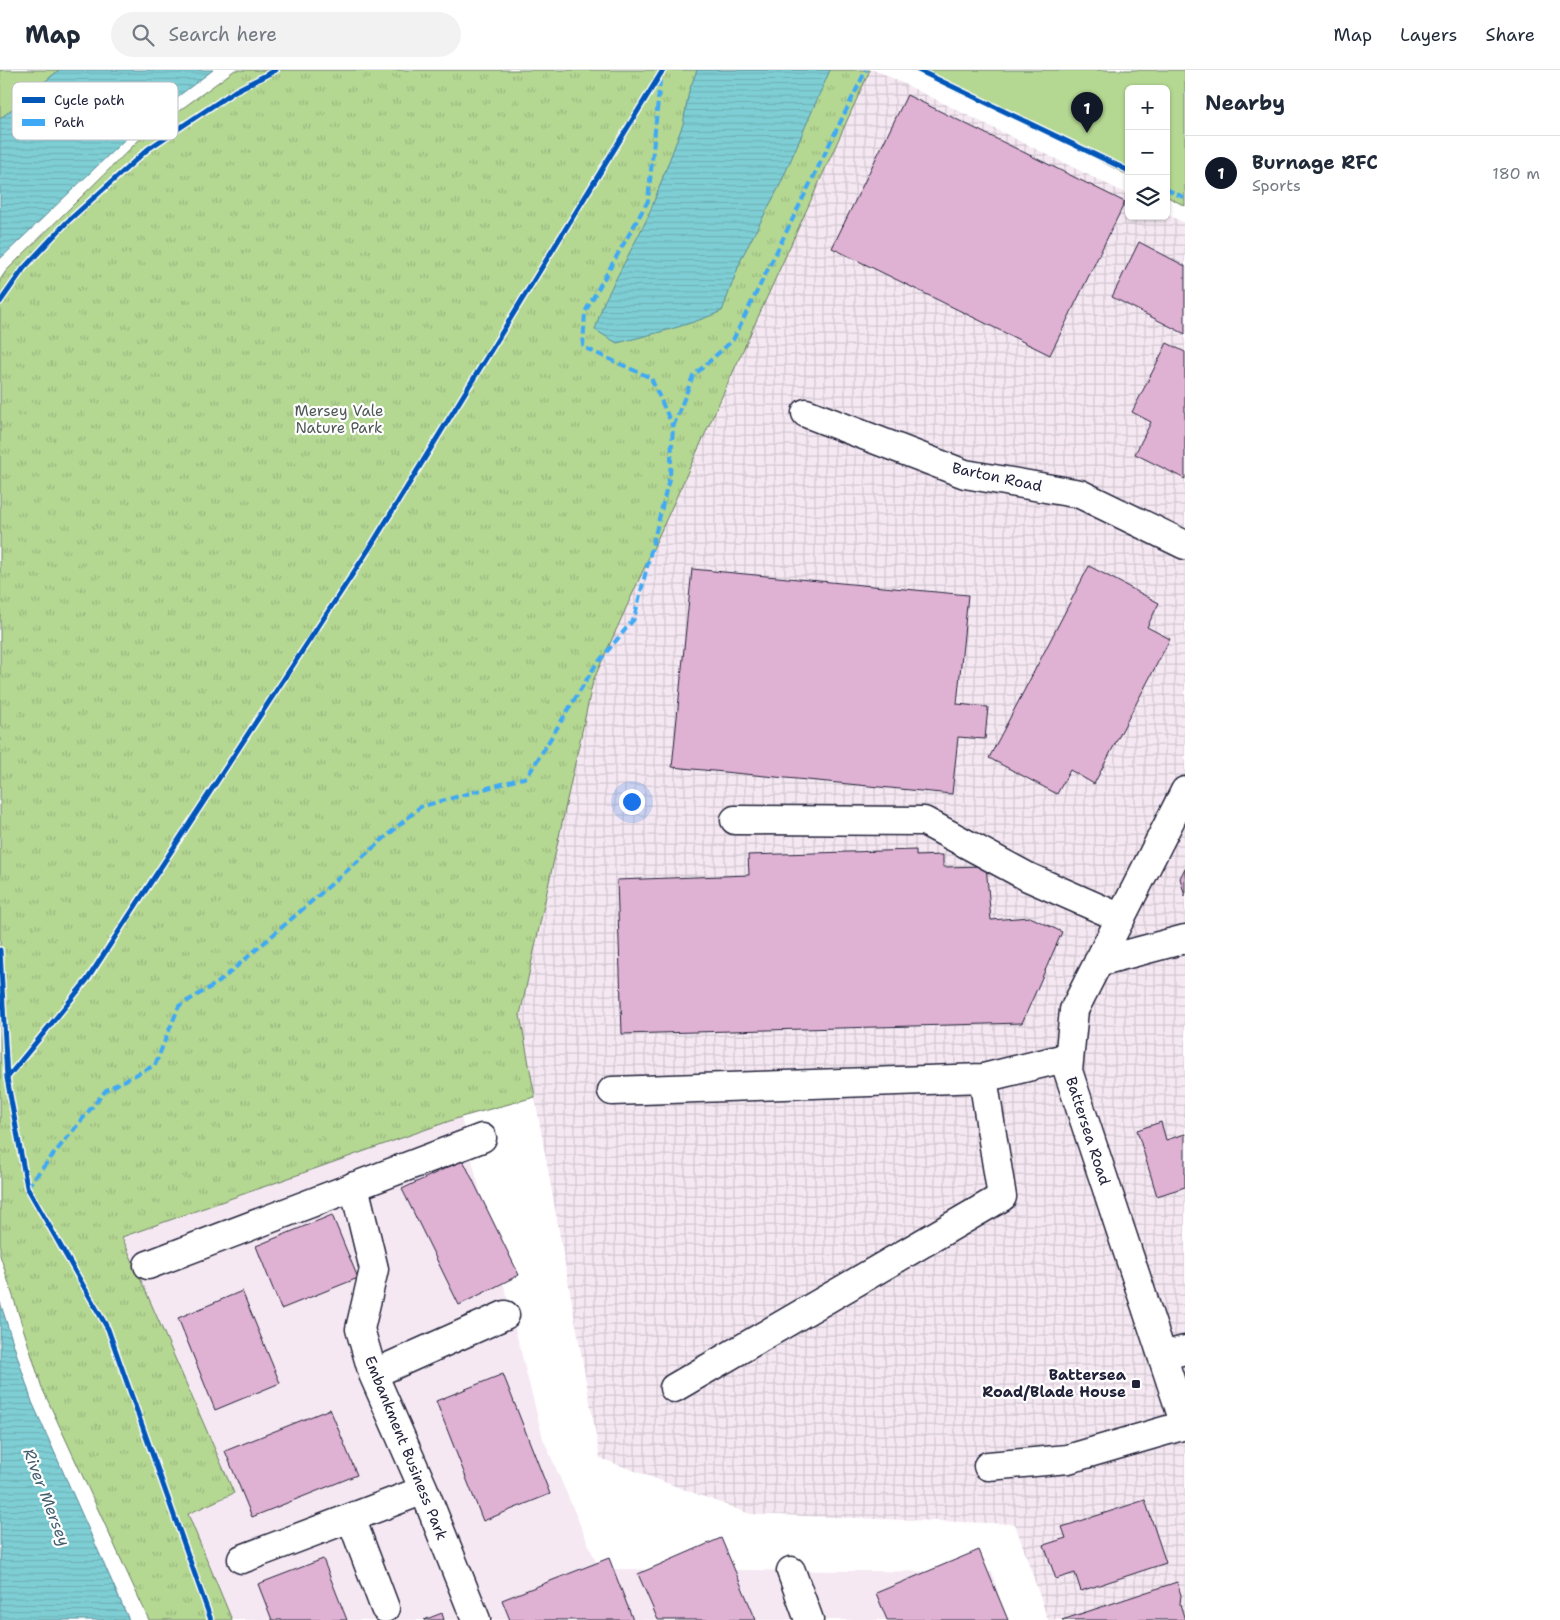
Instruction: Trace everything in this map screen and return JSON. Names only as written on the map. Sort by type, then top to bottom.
[{"type":"street","name":"Barton Road","points":[[806,414],[965,474],[1080,494],[1185,544]]},
{"type":"street","name":"Battersea Road","points":[[1185,791],[1074,1010],[1068,1071],[1174,1353],[1185,1425]]},
{"type":"street","points":[[735,820],[924,821],[1028,877],[1121,918]]},
{"type":"street","points":[[1098,962],[1185,940]]},
{"type":"street","points":[[612,1091],[983,1078],[1069,1057]]},
{"type":"street","points":[[674,1388],[1002,1197],[983,1078]]},
{"type":"street","points":[[148,1265],[482,1138]]},
{"type":"street","name":"Embankment Business Park","points":[[354,1186],[374,1269],[360,1329],[374,1374],[424,1490],[476,1620]]},
{"type":"street","points":[[374,1374],[505,1315]]},
{"type":"street","points":[[988,1466],[1068,1459],[1185,1425]]},
{"type":"street","points":[[242,1559],[424,1490]]},
{"type":"street","points":[[351,1518],[385,1608]]},
{"type":"street","points":[[791,1572],[809,1620]]},
{"type":"shaded area","points":[[870,70],[876,70],[1125,193],[1125,220],[1170,220],[1170,216],[1185,223],[1185,1620],[1048,1620],[1015,1524],[750,1514],[600,1458],[520,1015],[593,681]]},
{"type":"shaded area","points":[[461,1117],[543,1438],[599,1569],[992,1572],[1006,1620],[232,1620],[188,1514],[234,1493],[122,1237]]},
{"type":"green space","points":[[0,70],[59,70],[45,82],[12,82],[12,109],[0,119]]},
{"type":"green space","name":"Mersey Vale Nature Park","points":[[235,70],[870,70],[593,681],[520,1015],[535,1097],[461,1117],[122,1237],[234,1493],[188,1514],[232,1620],[149,1620],[42,1388],[0,1255],[0,280],[6,271],[139,140],[178,140],[178,112]]},
{"type":"green space","points":[[926,70],[1185,70],[1185,206],[1170,198],[1170,85],[1125,85],[1125,174]]},
{"type":"water","points":[[59,70],[213,70],[178,96],[178,82],[45,82]]},
{"type":"water","points":[[697,70],[830,70],[779,187],[742,257],[722,311],[657,333],[617,343],[595,330],[603,304],[648,217],[683,124],[689,91]]},
{"type":"water","points":[[12,109],[12,140],[124,140],[0,259],[0,119]]},
{"type":"water","name":"River Mersey","points":[[0,1302],[32,1402],[129,1620],[0,1620]]},
{"type":"building","points":[[907,95],[1125,202],[1050,355],[832,248]]},
{"type":"building","points":[[1139,242],[1185,266],[1185,334],[1112,297]]},
{"type":"building","points":[[1167,343],[1185,352],[1185,479],[1135,454],[1151,422],[1132,412]]},
{"type":"building","points":[[1089,566],[1159,603],[1147,627],[1170,639],[1094,784],[1070,770],[1057,794],[989,758]]},
{"type":"building","points":[[692,569],[968,595],[957,704],[988,707],[985,739],[958,737],[952,794],[672,767]]},
{"type":"building","points":[[916,850],[916,856],[943,855],[943,867],[986,866],[991,920],[1030,917],[1062,932],[1022,1023],[622,1034],[617,880],[749,875],[748,855]]},
{"type":"building","points":[[1185,868],[1185,897],[1180,878]]},
{"type":"building","points":[[1161,1122],[1166,1140],[1185,1134],[1185,1187],[1157,1196],[1137,1130]]},
{"type":"building","points":[[463,1160],[519,1275],[459,1305],[402,1189]]},
{"type":"building","points":[[332,1215],[358,1278],[281,1309],[256,1246]]},
{"type":"building","points":[[242,1291],[280,1383],[215,1410],[178,1318]]},
{"type":"building","points":[[503,1374],[550,1494],[483,1521],[436,1401]]},
{"type":"building","points":[[330,1409],[357,1475],[252,1517],[225,1451]]},
{"type":"building","points":[[1145,1500],[1166,1563],[1081,1591],[1075,1573],[1056,1579],[1044,1545],[1066,1538],[1062,1527]]},
{"type":"building","points":[[721,1538],[756,1620],[658,1620],[638,1574]]},
{"type":"building","points":[[979,1550],[1008,1620],[887,1620],[876,1593]]},
{"type":"building","points":[[609,1558],[633,1620],[510,1620],[502,1600]]},
{"type":"building","points":[[323,1559],[347,1620],[272,1620],[258,1584]]},
{"type":"building","points":[[1177,1582],[1181,1595],[1180,1604],[1185,1620],[1062,1620]]},
{"type":"building","points":[[442,1613],[444,1620],[424,1620]]},
{"type":"marked path","points":[[27,1187],[106,1090],[155,1065],[179,1006],[219,982],[420,807],[527,777],[595,666],[634,619],[670,475],[673,427],[693,376],[733,340],[866,70]]},
{"type":"marked path","points":[[660,80],[648,201],[585,312],[583,347],[651,378],[673,427]]},
{"type":"marked path","points":[[1170,191],[1185,198]]},
{"type":"cycle path","points":[[178,129],[235,91],[276,70]]},
{"type":"cycle path","points":[[7,1078],[87,980],[369,549],[663,70]]},
{"type":"cycle path","points":[[918,70],[1125,169]]},
{"type":"cycle path","points":[[0,302],[24,268],[67,222],[148,149],[162,140]]},
{"type":"cycle path","points":[[0,950],[7,1078],[27,1187],[108,1329],[211,1620]]},
{"type":"place","name":"Burnage RFC","points":[[1087,133]]},
{"type":"place","name":"Battersea Road/Blade House","points":[[1136,1384]]}]
